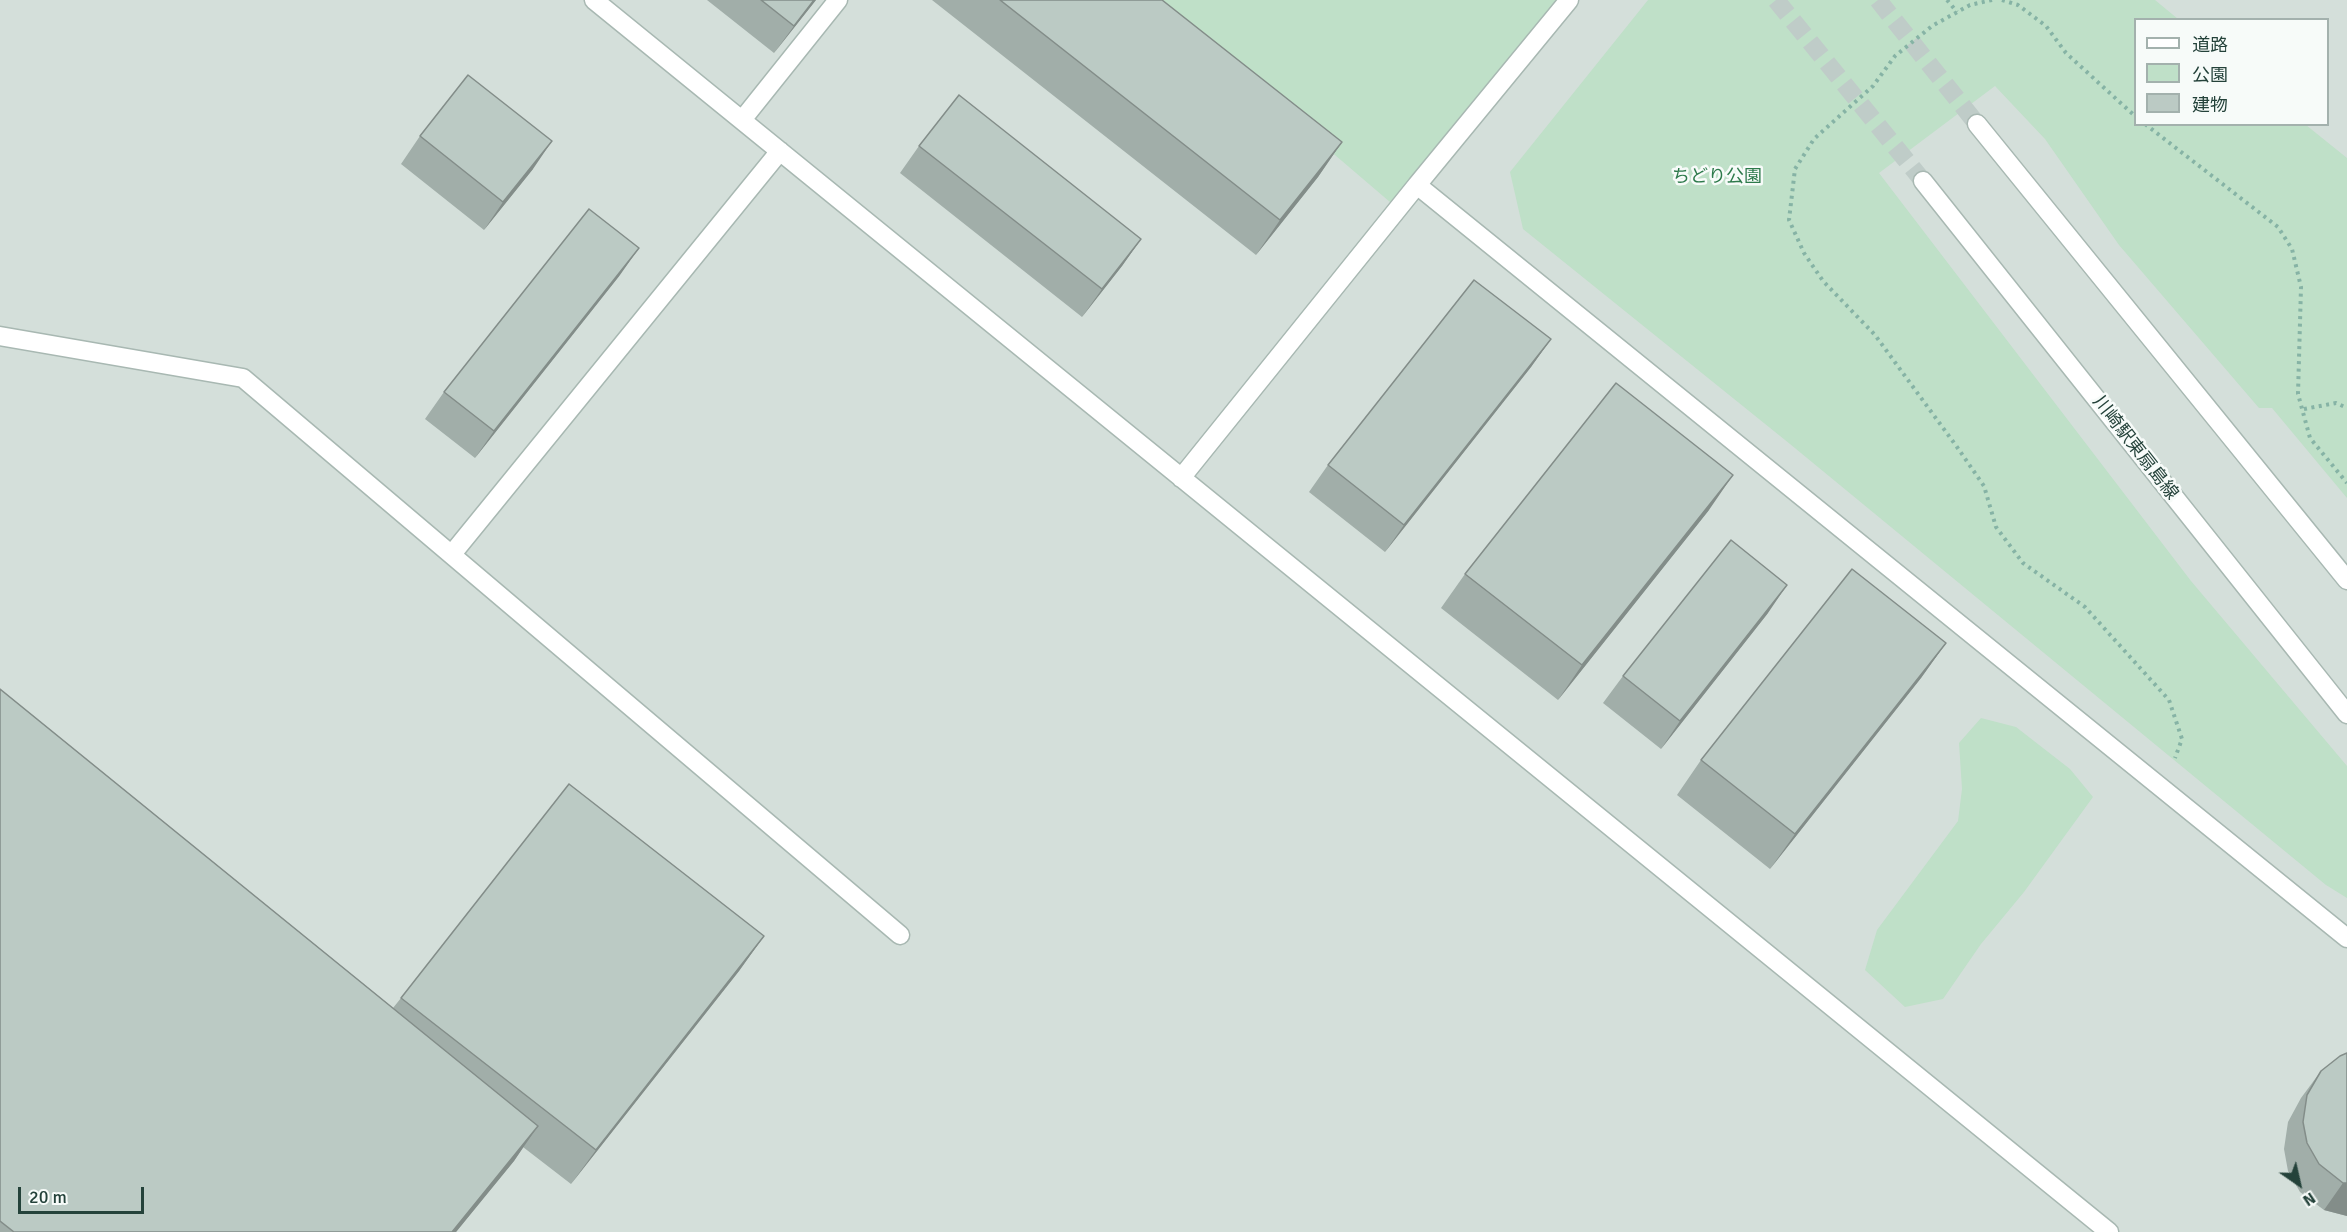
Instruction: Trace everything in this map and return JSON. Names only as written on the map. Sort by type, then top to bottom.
[{"type":"street","points":[[594,0],[2109,1232]]},
{"type":"street","points":[[742,120],[837,0]]},
{"type":"street","points":[[1181,478],[1417,184],[1569,0]]},
{"type":"street","points":[[1977,124],[2347,580]]},
{"type":"street","points":[[452,554],[780,151]]},
{"type":"street","name":"川崎駅東扇島線","points":[[1923,181],[2347,714]]},
{"type":"street","points":[[1417,184],[2347,938]]},
{"type":"street","points":[[0,336],[243,378],[900,935]]},
{"type":"path","points":[[1947,0],[1957,12]]},
{"type":"path","points":[[1992,0],[1970,5],[1932,26],[1895,56],[1873,86],[1814,139],[1795,169],[1789,220],[1804,253],[1823,281],[1875,335],[1958,447],[1984,486],[1996,527],[2023,563],[2085,606],[2169,700],[2182,739],[2164,790]]},
{"type":"path","points":[[2002,0],[2018,6],[2046,26],[2066,53],[2134,115]]},
{"type":"path","points":[[2148,126],[2278,227],[2292,249],[2301,287],[2302,324],[2297,365],[2298,394],[2310,438],[2347,483]]},
{"type":"path","points":[[2304,410],[2336,403],[2347,408]]},
{"type":"shaded area","points":[[0,0],[2347,0],[2347,1232],[0,1232]]},
{"type":"green space","points":[[1145,0],[1569,0],[1397,208],[1239,73]]},
{"type":"green space","name":"ちどり公園","points":[[1648,0],[2155,0],[2177,18],[2134,18],[2134,126],[2307,126],[2347,158],[2347,498],[2272,408],[2259,408],[2119,245],[2045,139],[1995,86],[1879,173],[2191,581],[2347,766],[2347,898],[2326,885],[1790,444],[1523,229],[1510,172]]},
{"type":"green space","points":[[1981,718],[2016,727],[2070,769],[2093,797],[2024,892],[1981,944],[1943,999],[1905,1007],[1865,970],[1877,930],[1958,821],[1962,789],[1959,743]]},
{"type":"building","points":[[761,0],[814,0],[794,26]]},
{"type":"building","points":[[1000,0],[1162,0],[1342,142],[1280,220]]},
{"type":"building","points":[[468,75],[552,141],[503,202],[420,136]]},
{"type":"building","points":[[959,95],[1141,239],[1102,289],[919,146]]},
{"type":"building","points":[[589,209],[639,248],[494,431],[444,392]]},
{"type":"building","points":[[1474,280],[1551,339],[1404,525],[1328,465]]},
{"type":"building","points":[[1616,383],[1733,475],[1582,665],[1465,574]]},
{"type":"building","points":[[1731,540],[1787,585],[1680,721],[1623,676]]},
{"type":"building","points":[[1852,569],[1946,643],[1795,834],[1701,760]]},
{"type":"building","points":[[0,689],[538,1126],[452,1232],[14,1232],[0,1221]]},
{"type":"building","points":[[569,784],[764,936],[596,1150],[401,998]]},
{"type":"building","points":[[2347,1053],[2347,1183],[2343,1183],[2319,1164],[2307,1143],[2303,1122],[2307,1095],[2321,1071]]},
{"type":"tunnel","points":[[1776,0],[1923,181]]},
{"type":"tunnel","points":[[1878,0],[1977,124]]}]
